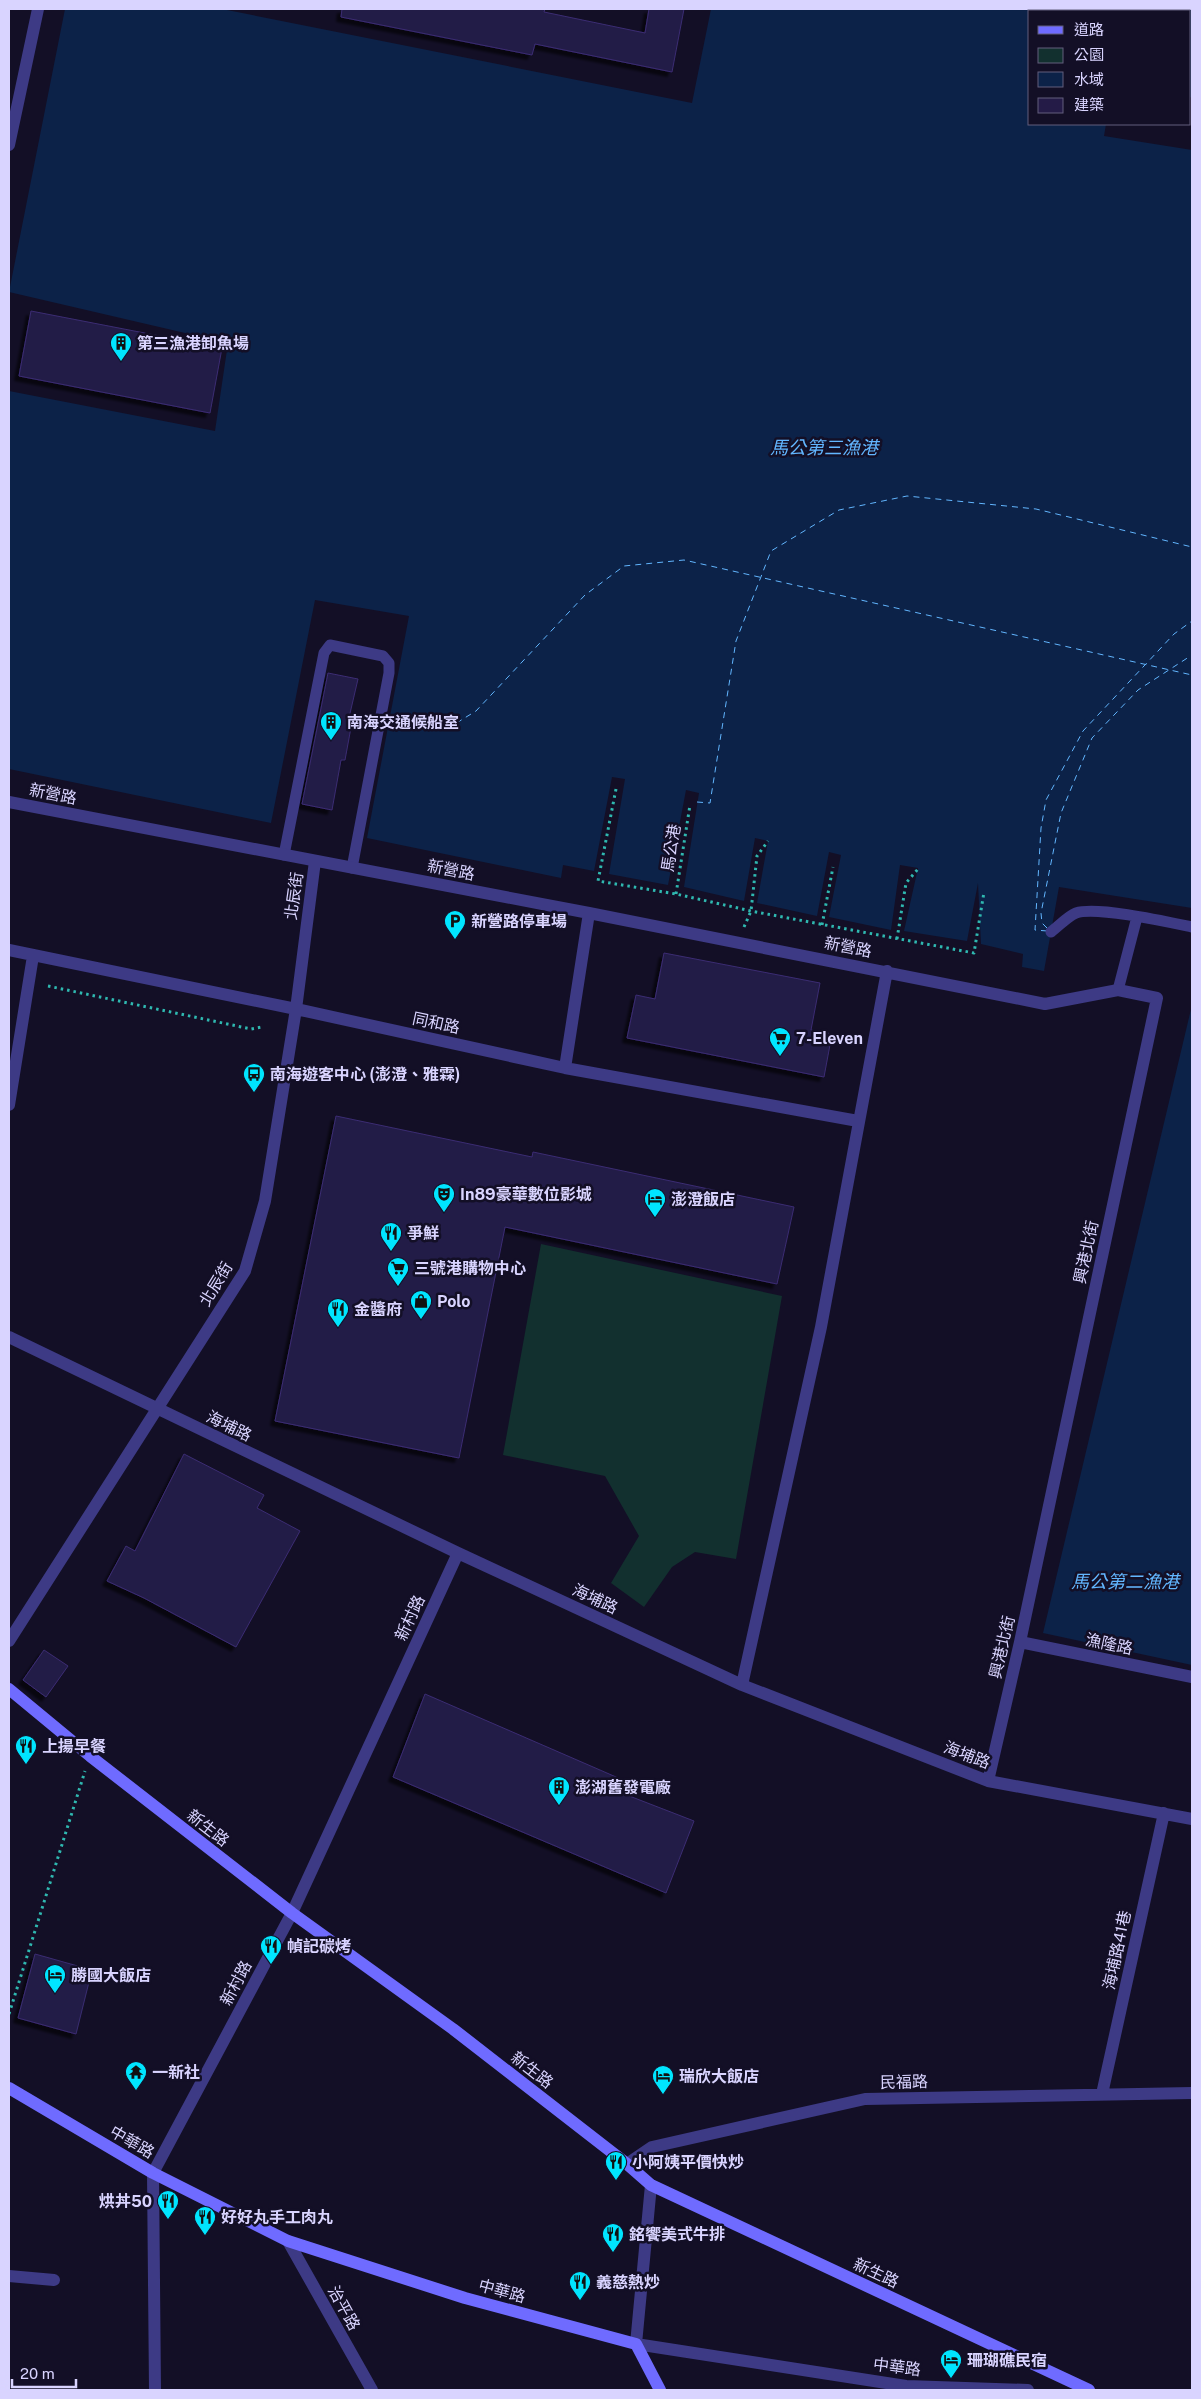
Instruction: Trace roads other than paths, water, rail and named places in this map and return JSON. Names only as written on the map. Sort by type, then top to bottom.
[{"type":"main road","name":"新生路","points":[[9,1689],[90,1756],[292,1913],[452,2029],[627,2164],[651,2185],[1089,2390]]},
{"type":"main road","name":"中華路","points":[[9,2088],[153,2173],[288,2241],[465,2298],[636,2344]]},
{"type":"main road","points":[[636,2344],[660,2390]]},
{"type":"street","points":[[9,145],[38,9]]},
{"type":"street","name":"新營路","points":[[9,802],[887,971]]},
{"type":"street","name":"北辰街","points":[[9,1640],[245,1271],[265,1201],[296,1009],[315,861]]},
{"type":"street","points":[[565,1068],[589,913]]},
{"type":"street","name":"同和路","points":[[9,950],[296,1009],[565,1068],[858,1121]]},
{"type":"street","points":[[9,1105],[33,956]]},
{"type":"street","points":[[742,1685],[821,1327],[887,971]]},
{"type":"street","name":"興港北街","points":[[887,971],[1044,1004],[1118,990],[1157,998],[1020,1642],[988,1780]]},
{"type":"street","name":"海埔路","points":[[9,1337],[458,1554],[742,1685],[988,1780],[1192,1819]]},
{"type":"street","name":"新村路","points":[[155,2390],[153,2173],[292,1913],[458,1554]]},
{"type":"street","name":"漁隆路","points":[[1020,1642],[1192,1678]]},
{"type":"street","name":"海埔路41巷","points":[[1102,2094],[1164,1813]]},
{"type":"street","name":"民福路","points":[[627,2164],[652,2147],[865,2099],[1192,2093]]},
{"type":"street","points":[[636,2344],[651,2185]]},
{"type":"street","name":"治平路","points":[[288,2241],[372,2390]]},
{"type":"street","points":[[9,2276],[54,2280]]},
{"type":"street","name":"中華路","points":[[636,2344],[906,2386],[1028,2390]]},
{"type":"lane","points":[[284,855],[324,653],[330,645],[383,656],[389,664],[386,715],[352,868]]},
{"type":"lane","points":[[1051,932],[1075,914],[1080,913],[1137,916],[1192,927]]},
{"type":"lane","points":[[1118,990],[1137,916]]},
{"type":"water","name":"馬公第三漁港","points":[[65,9],[222,9],[692,103],[711,9],[1125,9],[1028,10],[1028,125],[1106,125],[1104,136],[1192,150],[1192,908],[1059,887],[1044,971],[1022,967],[1023,954],[981,944],[978,883],[967,941],[904,931],[918,868],[900,865],[891,930],[829,917],[841,855],[829,852],[817,916],[757,903],[768,841],[755,838],[744,901],[684,887],[699,793],[686,790],[668,885],[609,874],[625,779],[612,777],[594,871],[563,865],[561,878],[367,838],[409,616],[315,600],[271,823],[9,769],[9,391],[215,431],[228,343],[9,292]]},
{"type":"water","points":[[1192,9],[1192,98],[1191,10],[1175,10]]},
{"type":"water","name":"馬公第二漁港","points":[[1192,1005],[1192,1665],[1043,1633]]},
{"type":"place","name":"第三漁港卸魚場","points":[[121,362]]},
{"type":"place","name":"南海交通候船室","points":[[331,741]]},
{"type":"place","name":"新營路停車場","points":[[455,940]]},
{"type":"place","name":"7-Eleven","points":[[780,1057]]},
{"type":"place","name":"南海遊客中心 (澎澄、雅霖)","points":[[254,1093]]},
{"type":"place","name":"In89豪華數位影城","points":[[444,1213]]},
{"type":"place","name":"澎澄飯店","points":[[655,1218]]},
{"type":"place","name":"爭鮮","points":[[391,1252]]},
{"type":"place","name":"三號港購物中心","points":[[398,1287]]},
{"type":"place","name":"Polo","points":[[421,1320]]},
{"type":"place","name":"金醬府","points":[[338,1328]]},
{"type":"place","name":"上揚早餐","points":[[26,1765]]},
{"type":"place","name":"澎湖舊發電廠","points":[[559,1806]]},
{"type":"place","name":"幀記碳烤","points":[[271,1965]]},
{"type":"place","name":"勝國大飯店","points":[[55,1994]]},
{"type":"place","name":"一新社","points":[[136,2091]]},
{"type":"place","name":"瑞欣大飯店","points":[[663,2095]]},
{"type":"place","name":"小阿姨平價快炒","points":[[616,2181]]},
{"type":"place","name":"烘丼50","points":[[168,2220]]},
{"type":"place","name":"好好丸手工肉丸","points":[[205,2236]]},
{"type":"place","name":"銘饗美式牛排","points":[[613,2253]]},
{"type":"place","name":"義慈熱炒","points":[[580,2301]]},
{"type":"place","name":"珊瑚礁民宿","points":[[951,2379]]}]
